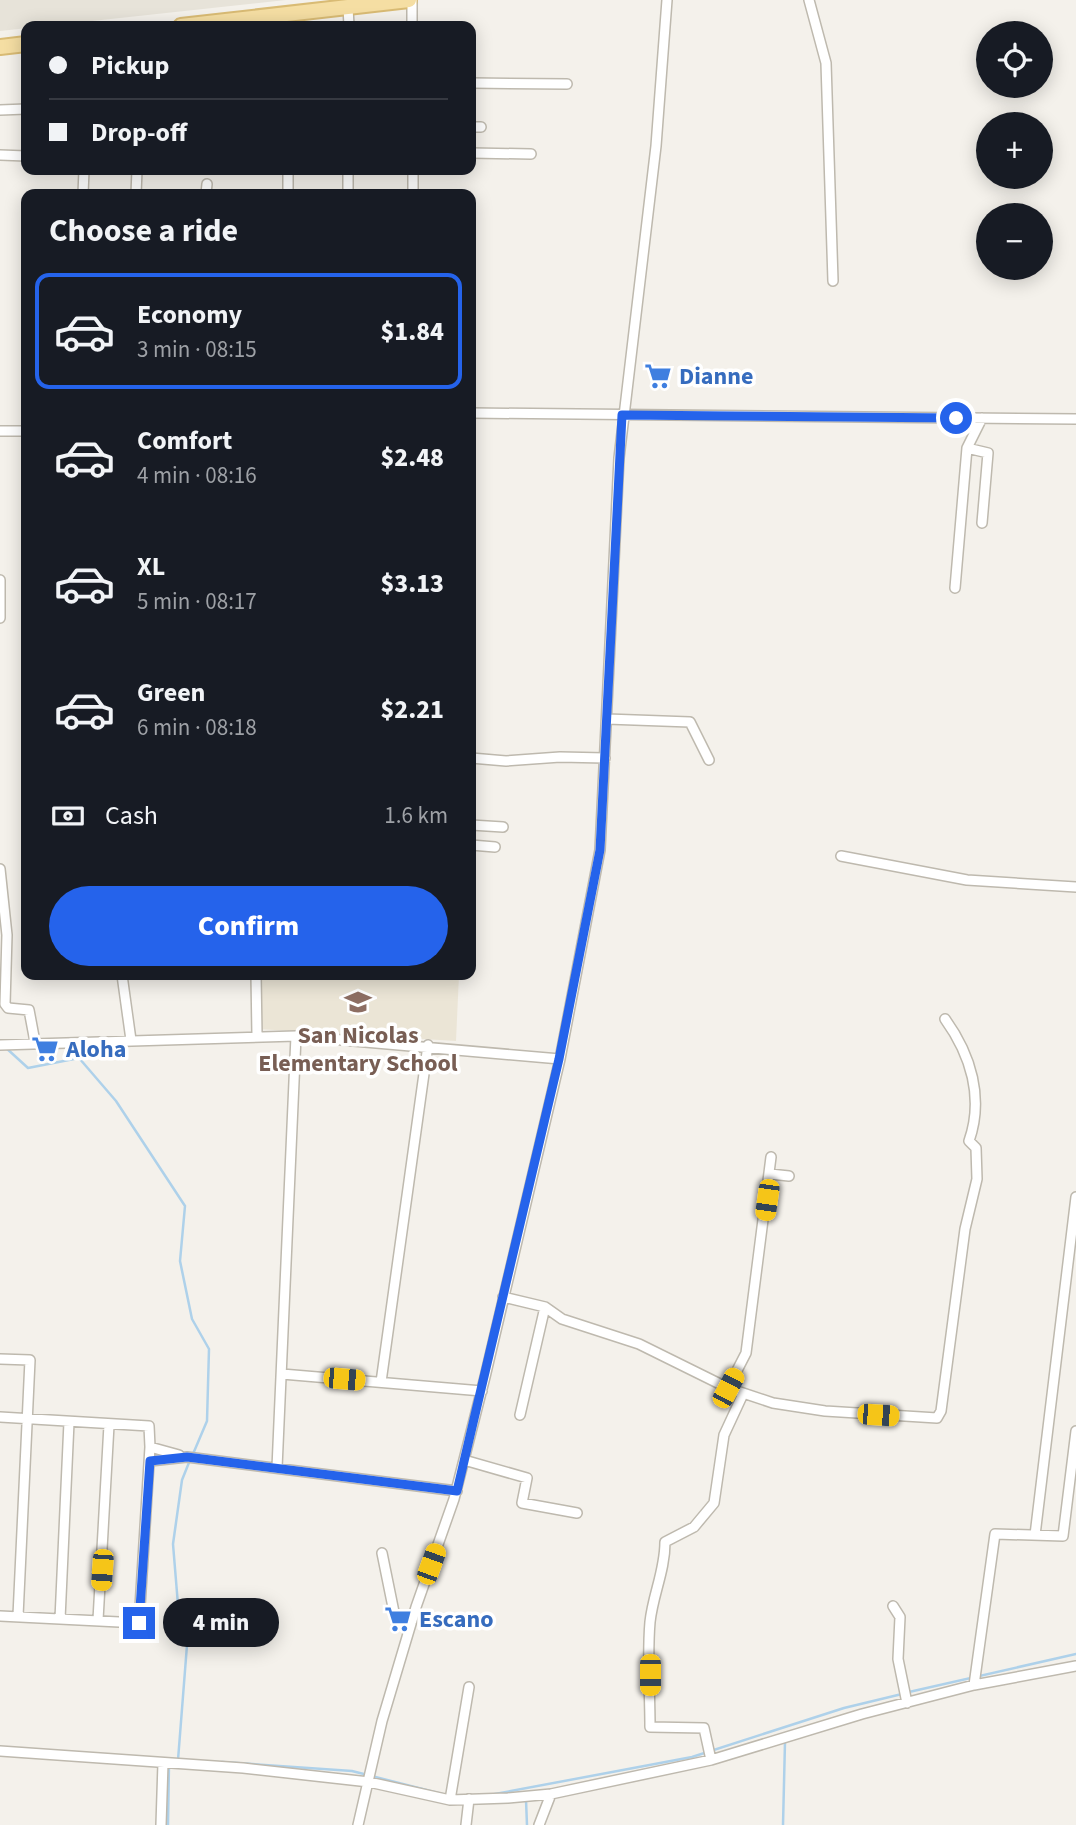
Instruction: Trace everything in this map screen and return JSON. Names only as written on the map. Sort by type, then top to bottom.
[{"type":"main road","points":[[271,21],[289,20],[348,7],[410,0]]},
{"type":"main road","points":[[0,47],[21,45]]},
{"type":"street","points":[[410,0],[412,21]]},
{"type":"street","points":[[358,1825],[382,1721],[412,1621],[457,1491],[482,1391],[559,1059],[600,850],[622,415],[656,146],[667,0]]},
{"type":"street","points":[[808,0],[826,63],[833,281]]},
{"type":"street","points":[[348,7],[349,21]]},
{"type":"street","points":[[476,83],[567,84]]},
{"type":"street","points":[[0,110],[21,109]]},
{"type":"street","points":[[476,153],[531,154]]},
{"type":"street","points":[[0,155],[21,156]]},
{"type":"street","points":[[206,189],[207,184]]},
{"type":"street","points":[[476,413],[1076,419]]},
{"type":"street","points":[[955,588],[967,448],[982,418]]},
{"type":"street","points":[[0,431],[21,431]]},
{"type":"street","points":[[967,448],[988,453],[982,523]]},
{"type":"street","points":[[0,580],[0,618]]},
{"type":"street","points":[[607,719],[690,722],[709,760]]},
{"type":"street","points":[[476,758],[506,761],[560,757],[605,758]]},
{"type":"street","points":[[476,825],[503,827]]},
{"type":"street","points":[[476,845],[495,847]]},
{"type":"street","points":[[841,856],[967,880],[1076,887]]},
{"type":"street","points":[[0,869],[7,935],[5,1004],[8,1008],[29,1010],[35,1042]]},
{"type":"street","points":[[123,980],[131,1040]]},
{"type":"street","points":[[257,980],[257,1035]]},
{"type":"street","points":[[503,1297],[545,1307],[562,1319],[639,1344],[743,1394],[825,1411],[931,1419],[939,1416],[965,1229],[977,1179],[976,1148],[970,1141],[978,1117],[971,1067],[962,1042],[945,1019]]},
{"type":"street","points":[[2,1045],[257,1035],[428,1045],[559,1059]]},
{"type":"street","points":[[277,1468],[296,1036]]},
{"type":"street","points":[[381,1382],[428,1045]]},
{"type":"street","points":[[728,1388],[746,1353],[772,1157]]},
{"type":"street","points":[[770,1174],[789,1176]]},
{"type":"street","points":[[1035,1535],[1076,1196]]},
{"type":"street","points":[[520,1415],[545,1307]]},
{"type":"street","points":[[0,1359],[30,1360],[18,1616]]},
{"type":"street","points":[[282,1374],[482,1391]]},
{"type":"street","points":[[711,1760],[704,1728],[650,1727],[650,1624],[654,1595],[665,1567],[666,1542],[694,1527],[714,1503],[724,1435],[743,1394]]},
{"type":"street","points":[[0,1417],[149,1426],[150,1447],[139,1623],[0,1616]]},
{"type":"street","points":[[60,1619],[69,1422]]},
{"type":"street","points":[[98,1620],[109,1425]]},
{"type":"street","points":[[974,1685],[995,1534],[1063,1536],[1076,1431]]},
{"type":"street","points":[[150,1447],[187,1457],[457,1491]]},
{"type":"street","points":[[150,1461],[187,1457]]},
{"type":"street","points":[[464,1460],[527,1478],[522,1503],[577,1513]]},
{"type":"street","points":[[382,1553],[396,1622],[412,1621]]},
{"type":"street","points":[[893,1606],[900,1617],[898,1659],[907,1703]]},
{"type":"street","points":[[0,1751],[369,1782],[450,1800],[551,1794],[711,1760],[974,1685],[1076,1666]]},
{"type":"street","points":[[450,1800],[463,1707],[469,1687]]},
{"type":"street","points":[[161,1825],[163,1763]]},
{"type":"street","points":[[539,1825],[551,1794]]},
{"type":"street","points":[[466,1825],[469,1799]]},
{"type":"shaded area","points":[[0,0],[286,0],[92,21],[21,21],[21,29],[0,31]]},
{"type":"shaded area","name":"San Nicolas Elementary School","points":[[258,980],[459,980],[456,1041],[258,1029]]},
{"type":"waterway","points":[[5,1047],[28,1068],[79,1058],[116,1101],[185,1206],[180,1261],[192,1319],[209,1349],[207,1421],[193,1454]]},
{"type":"waterway","points":[[178,1760],[187,1645],[178,1605],[173,1544],[182,1480],[190,1460]]},
{"type":"waterway","points":[[909,1692],[1076,1654]]},
{"type":"waterway","points":[[495,1794],[692,1757],[844,1708],[902,1694]]},
{"type":"waterway","points":[[783,1825],[785,1742]]},
{"type":"waterway","points":[[222,1762],[352,1771],[450,1796]]},
{"type":"waterway","points":[[168,1825],[169,1764]]},
{"type":"waterway","points":[[526,1800],[527,1825]]},
{"type":"place","name":"Dianne","points":[[658,376]]},
{"type":"place","name":"San Nicolas Elementary School","points":[[358,1002]]},
{"type":"place","name":"Aloha","points":[[45,1049]]},
{"type":"place","name":"Escano","points":[[398,1619]]},
{"type":"route","points":[[139,1623],[150,1461],[187,1457],[457,1491],[559,1059],[600,850],[622,415],[956,418]]}]
